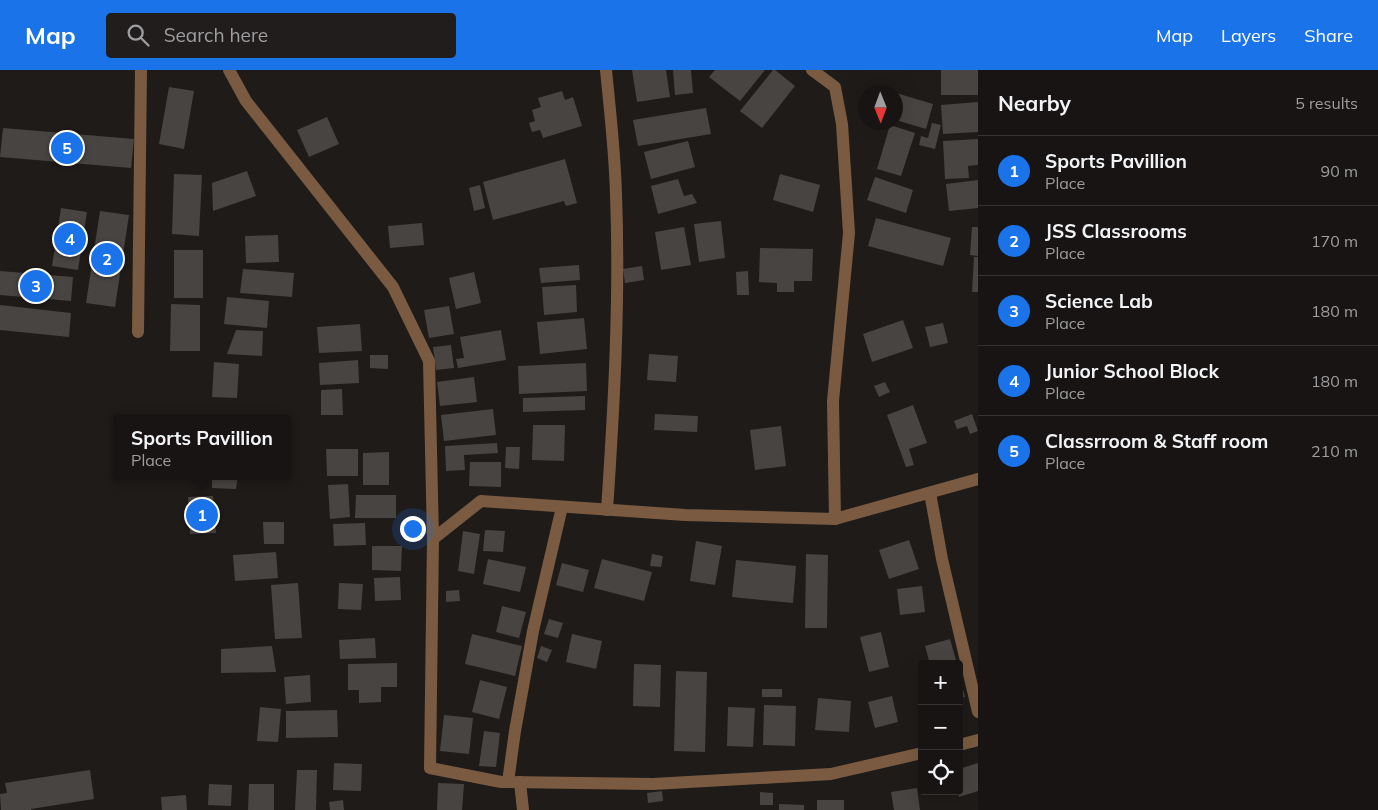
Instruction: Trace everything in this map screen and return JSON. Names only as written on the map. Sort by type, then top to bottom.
[{"type":"street","points":[[138,332],[141,70]]},
{"type":"street","points":[[229,70],[246,101],[393,287],[429,361],[433,539],[430,768],[501,782],[653,784],[831,774],[918,754]]},
{"type":"street","points":[[606,70],[616,194],[617,266],[614,411],[606,510]]},
{"type":"street","points":[[812,70],[835,87],[842,124],[849,234],[833,401],[835,519]]},
{"type":"street","points":[[433,539],[481,501],[685,515],[835,519],[978,479]]},
{"type":"street","points":[[930,493],[942,559],[978,712]]},
{"type":"street","points":[[523,810],[514,782],[515,731],[532,631],[562,507]]},
{"type":"street","points":[[963,744],[978,740]]},
{"type":"building","points":[[632,70],[666,70],[670,97],[637,102]]},
{"type":"building","points":[[673,70],[691,70],[693,93],[675,95]]},
{"type":"building","points":[[715,70],[765,70],[740,101],[709,77]]},
{"type":"building","points":[[773,70],[795,86],[762,128],[740,111]]},
{"type":"building","points":[[941,70],[978,70],[978,95],[941,95]]},
{"type":"building","points":[[169,87],[194,91],[184,149],[159,144]]},
{"type":"building","points":[[562,91],[565,100],[573,97],[582,126],[543,138],[540,130],[532,132],[529,123],[535,121],[532,110],[541,107],[538,98]]},
{"type":"building","points":[[903,95],[933,104],[926,129],[903,122]]},
{"type":"building","points":[[978,102],[978,132],[943,134],[941,105]]},
{"type":"building","points":[[706,108],[711,134],[638,146],[633,120]]},
{"type":"building","points":[[327,117],[339,144],[309,157],[297,130]]},
{"type":"building","points":[[932,123],[941,125],[935,149],[919,145],[921,136],[928,138]]},
{"type":"building","points":[[3,128],[134,139],[131,168],[0,157]]},
{"type":"building","points":[[903,129],[915,133],[901,176],[877,169],[889,130]]},
{"type":"building","points":[[978,139],[978,165],[968,166],[969,178],[945,179],[943,141]]},
{"type":"building","points":[[688,141],[695,167],[651,179],[644,152]]},
{"type":"building","points":[[565,159],[577,203],[566,206],[564,201],[493,220],[483,182]]},
{"type":"building","points":[[247,171],[256,196],[213,211],[212,183]]},
{"type":"building","points":[[174,174],[202,175],[199,236],[172,234]]},
{"type":"building","points":[[780,174],[820,185],[813,212],[773,200]]},
{"type":"building","points":[[875,177],[913,190],[906,213],[867,200]]},
{"type":"building","points":[[678,179],[684,196],[692,194],[697,203],[658,214],[651,186]]},
{"type":"building","points":[[978,180],[978,208],[949,211],[946,184]]},
{"type":"building","points":[[480,185],[485,208],[474,211],[469,188]]},
{"type":"building","points":[[61,208],[87,212],[78,270],[52,266]]},
{"type":"building","points":[[100,211],[129,215],[115,307],[86,303]]},
{"type":"building","points":[[876,218],[951,238],[943,266],[868,246]]},
{"type":"building","points":[[721,221],[725,258],[699,262],[694,224]]},
{"type":"building","points":[[422,223],[424,245],[390,248],[388,226]]},
{"type":"building","points":[[684,227],[691,265],[661,270],[655,232]]},
{"type":"building","points":[[972,227],[978,227],[978,256],[970,255]]},
{"type":"building","points":[[278,235],[279,262],[246,263],[245,236]]},
{"type":"building","points":[[760,248],[813,249],[812,281],[794,281],[794,292],[777,292],[777,283],[759,282]]},
{"type":"building","points":[[174,250],[203,250],[203,298],[174,298]]},
{"type":"building","points":[[974,257],[978,257],[978,292],[972,292]]},
{"type":"building","points":[[579,265],[580,280],[541,283],[539,268]]},
{"type":"building","points":[[642,266],[644,280],[625,283],[623,269]]},
{"type":"building","points":[[243,269],[294,273],[292,297],[240,293]]},
{"type":"building","points":[[0,271],[73,277],[71,301],[0,295]]},
{"type":"building","points":[[748,271],[749,295],[737,295],[736,272]]},
{"type":"building","points":[[474,272],[481,303],[456,309],[449,278]]},
{"type":"building","points":[[576,285],[577,312],[544,315],[542,287]]},
{"type":"building","points":[[227,297],[269,301],[267,328],[224,324]]},
{"type":"building","points":[[171,304],[200,305],[200,351],[170,351]]},
{"type":"building","points":[[0,305],[71,313],[69,337],[0,330]]},
{"type":"building","points":[[449,306],[454,334],[429,338],[424,310]]},
{"type":"building","points":[[584,318],[587,349],[540,354],[537,322]]},
{"type":"building","points":[[903,320],[913,348],[872,362],[863,334]]},
{"type":"building","points":[[943,323],[948,343],[930,347],[925,327]]},
{"type":"building","points":[[360,324],[362,351],[319,353],[317,327]]},
{"type":"building","points":[[236,330],[263,331],[262,356],[227,354]]},
{"type":"building","points":[[501,330],[506,360],[458,368],[456,359],[464,358],[460,337]]},
{"type":"building","points":[[451,345],[454,368],[436,370],[433,347]]},
{"type":"building","points":[[649,354],[678,356],[676,382],[647,380]]},
{"type":"building","points":[[370,355],[388,355],[388,369],[370,368]]},
{"type":"building","points":[[358,360],[359,383],[320,385],[319,363]]},
{"type":"building","points":[[214,362],[239,364],[237,398],[212,397]]},
{"type":"building","points":[[586,363],[587,391],[519,394],[518,366]]},
{"type":"building","points":[[474,377],[477,402],[440,406],[437,382]]},
{"type":"building","points":[[885,382],[890,392],[879,397],[874,386]]},
{"type":"building","points":[[342,389],[343,415],[321,415],[321,390]]},
{"type":"building","points":[[585,396],[585,410],[523,412],[523,398]]},
{"type":"building","points":[[913,405],[927,443],[909,449],[914,465],[906,467],[887,415]]},
{"type":"building","points":[[493,409],[496,435],[444,441],[441,415]]},
{"type":"building","points":[[655,414],[698,416],[697,432],[654,430]]},
{"type":"building","points":[[972,414],[978,431],[970,434],[967,426],[957,429],[954,421]]},
{"type":"building","points":[[533,425],[565,425],[564,461],[532,460]]},
{"type":"building","points":[[781,426],[786,466],[755,470],[750,430]]},
{"type":"building","points":[[497,443],[498,453],[464,455],[465,470],[446,471],[445,446]]},
{"type":"building","points":[[506,447],[520,447],[519,469],[505,468]]},
{"type":"building","points":[[326,449],[358,449],[358,476],[327,476]]},
{"type":"building","points":[[389,452],[389,485],[363,485],[363,453]]},
{"type":"building","points":[[470,462],[501,462],[501,487],[469,486]]},
{"type":"building","points":[[212,480],[237,480],[236,489],[212,488]]},
{"type":"building","points":[[348,484],[350,517],[330,519],[328,485]]},
{"type":"building","points":[[356,495],[396,495],[396,518],[355,518]]},
{"type":"building","points":[[213,496],[216,533],[190,534],[188,497]]},
{"type":"building","points":[[263,522],[284,522],[284,544],[264,544]]},
{"type":"building","points":[[365,523],[366,545],[334,546],[333,524]]},
{"type":"building","points":[[485,530],[505,531],[503,552],[483,551]]},
{"type":"building","points":[[463,531],[480,534],[474,574],[458,571]]},
{"type":"building","points":[[909,540],[919,569],[889,579],[879,550]]},
{"type":"building","points":[[696,541],[722,546],[715,585],[690,581]]},
{"type":"building","points":[[372,546],[402,546],[401,571],[372,570]]},
{"type":"building","points":[[276,552],[278,578],[235,581],[233,555]]},
{"type":"building","points":[[652,554],[663,556],[661,567],[650,566]]},
{"type":"building","points":[[806,554],[828,555],[827,628],[805,628]]},
{"type":"building","points":[[488,559],[526,567],[520,592],[483,584]]},
{"type":"building","points":[[602,559],[652,572],[644,601],[594,588]]},
{"type":"building","points":[[736,560],[796,566],[793,603],[732,597]]},
{"type":"building","points":[[562,563],[589,570],[583,592],[556,585]]},
{"type":"building","points":[[400,577],[401,600],[375,601],[374,578]]},
{"type":"building","points":[[298,583],[302,638],[275,639],[271,585]]},
{"type":"building","points":[[339,583],[363,584],[361,610],[338,609]]},
{"type":"building","points":[[922,586],[925,612],[900,615],[897,589]]},
{"type":"building","points":[[459,590],[460,601],[446,602],[446,591]]},
{"type":"building","points":[[502,606],[526,612],[519,638],[496,632]]},
{"type":"building","points":[[549,619],[563,623],[558,638],[544,634]]},
{"type":"building","points":[[881,632],[889,667],[869,672],[860,637]]},
{"type":"building","points":[[472,634],[522,646],[515,676],[465,664]]},
{"type":"building","points":[[572,634],[602,641],[596,669],[566,662]]},
{"type":"building","points":[[375,638],[376,658],[340,659],[339,640]]},
{"type":"building","points":[[950,639],[956,660],[929,660],[925,646]]},
{"type":"building","points":[[272,646],[276,672],[221,673],[221,649]]},
{"type":"building","points":[[541,646],[552,650],[547,662],[537,658]]},
{"type":"building","points":[[397,663],[397,687],[381,687],[381,702],[359,703],[359,690],[348,690],[348,664]]},
{"type":"building","points":[[634,664],[661,665],[660,707],[633,706]]},
{"type":"building","points":[[676,671],[707,672],[705,752],[674,751]]},
{"type":"building","points":[[310,675],[311,702],[286,704],[284,677]]},
{"type":"building","points":[[480,680],[507,687],[499,719],[472,712]]},
{"type":"building","points":[[762,689],[782,689],[782,697],[762,697]]},
{"type":"building","points":[[892,696],[898,722],[875,728],[868,702]]},
{"type":"building","points":[[818,698],[851,701],[849,732],[815,730]]},
{"type":"building","points":[[764,705],[796,706],[795,746],[763,745]]},
{"type":"building","points":[[260,707],[281,709],[278,742],[257,741]]},
{"type":"building","points":[[728,707],[755,708],[753,747],[727,746]]},
{"type":"building","points":[[337,710],[338,737],[286,738],[286,711]]},
{"type":"building","points":[[444,715],[473,718],[469,754],[440,751]]},
{"type":"building","points":[[484,731],[500,733],[496,767],[479,766]]},
{"type":"building","points":[[334,763],[362,764],[361,791],[333,790]]},
{"type":"building","points":[[978,763],[978,791],[959,797],[959,795],[963,795],[963,768]]},
{"type":"building","points":[[90,770],[94,799],[31,810],[1,810],[0,794],[7,793],[5,783]]},
{"type":"building","points":[[297,770],[317,770],[316,810],[295,810]]},
{"type":"building","points":[[438,783],[464,784],[462,810],[437,810]]},
{"type":"building","points":[[209,784],[232,785],[231,806],[208,805]]},
{"type":"building","points":[[249,784],[274,784],[274,810],[248,810]]},
{"type":"building","points":[[917,788],[920,810],[894,810],[891,792]]},
{"type":"building","points":[[662,791],[663,801],[648,803],[647,793]]},
{"type":"building","points":[[760,792],[773,793],[773,805],[760,805]]},
{"type":"building","points":[[186,795],[187,810],[162,810],[161,797]]},
{"type":"building","points":[[343,800],[344,810],[330,810],[329,802]]},
{"type":"building","points":[[817,800],[844,800],[844,810],[817,810]]},
{"type":"building","points":[[779,804],[804,805],[804,810],[779,810]]},
{"type":"place","name":"Classrroom & Staff room","points":[[67,148]]},
{"type":"place","name":"Junior School Block","points":[[70,239]]},
{"type":"place","name":"JSS Classrooms","points":[[107,259]]},
{"type":"place","name":"Science Lab","points":[[36,286]]},
{"type":"place","name":"Sports Pavillion","points":[[202,515]]}]
